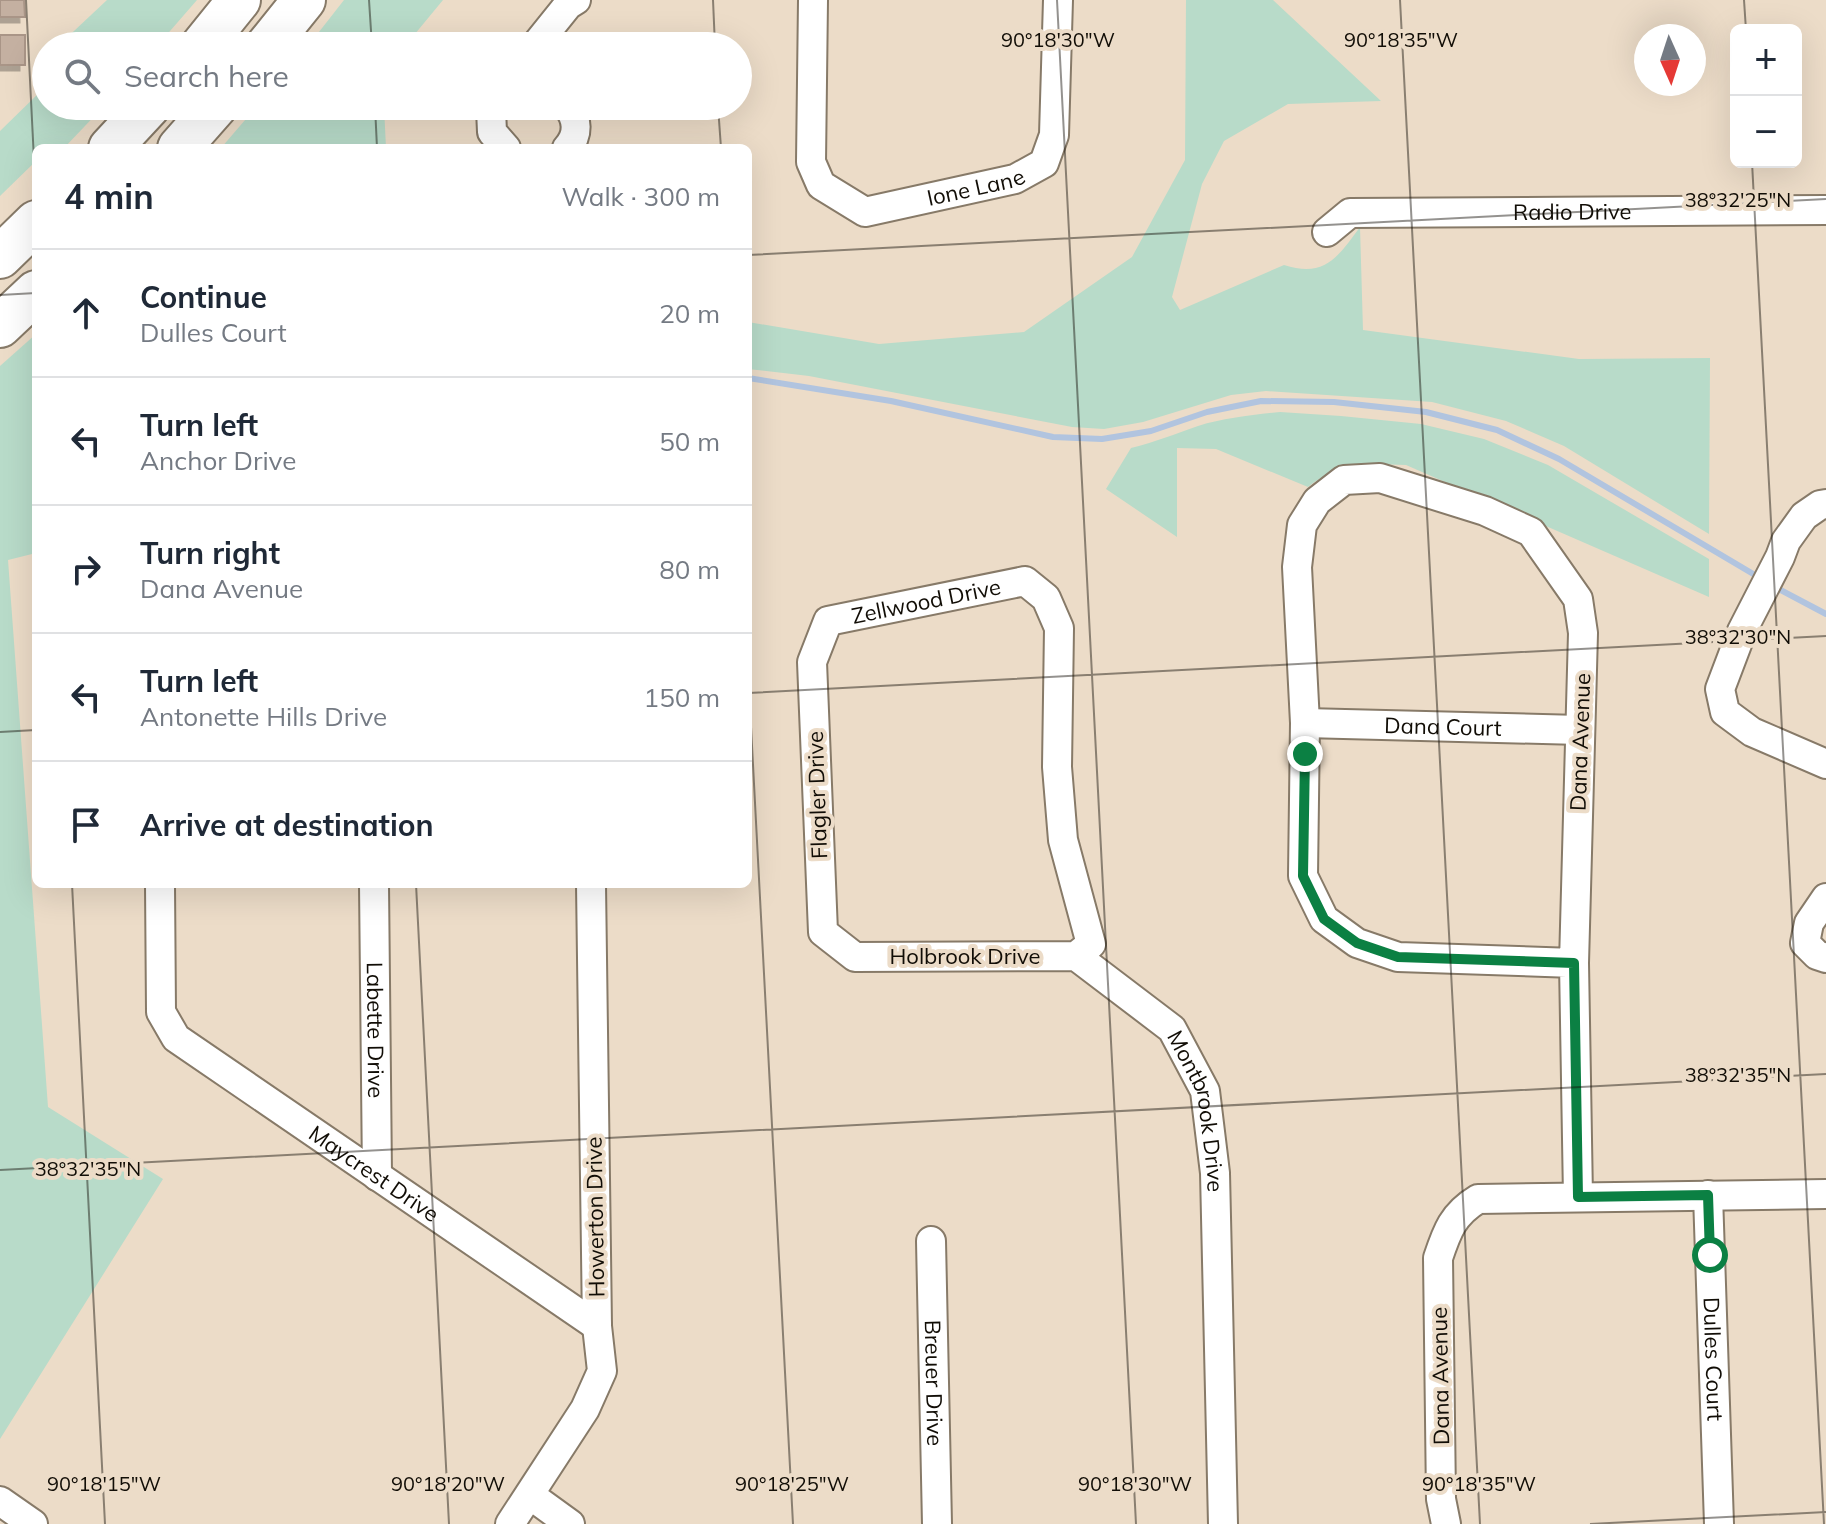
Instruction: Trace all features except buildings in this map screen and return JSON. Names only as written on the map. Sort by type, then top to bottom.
[{"type":"highway","points":[[213,32],[239,0]]},
{"type":"highway","points":[[278,32],[304,0]]},
{"type":"highway","points":[[114,144],[136,120]]},
{"type":"highway","points":[[183,144],[204,120]]},
{"type":"highway","points":[[0,257],[32,226]]},
{"type":"highway","points":[[0,326],[32,296]]},
{"type":"street","points":[[546,32],[568,5],[576,0]]},
{"type":"street","name":"Ione Lane","points":[[813,0],[811,162],[821,185],[865,212],[1015,179],[1044,163],[1054,135],[1058,0]]},
{"type":"street","points":[[491,120],[492,132],[502,144]]},
{"type":"street","points":[[572,144],[575,120]]},
{"type":"street","name":"Radio Drive","points":[[1327,232],[1350,213],[1826,210]]},
{"type":"street","name":"Dana Avenue","points":[[1305,723],[1297,567],[1302,525],[1317,501],[1344,480],[1380,478],[1485,511],[1531,532],[1578,599],[1583,633],[1574,963],[1578,1197],[1478,1199],[1467,1206],[1448,1228],[1438,1258],[1441,1499],[1446,1524]]},
{"type":"street","points":[[1826,504],[1804,516],[1786,541],[1742,631],[1720,689],[1725,712],[1752,732],[1826,764]]},
{"type":"street","name":"Zellwood Drive","points":[[828,621],[1025,581],[1046,598],[1059,628],[1057,767],[1063,840],[1091,944],[1076,956]]},
{"type":"street","name":"Flagler Drive","points":[[828,621],[812,662],[823,932],[855,957]]},
{"type":"street","points":[[1305,723],[1303,876],[1324,919],[1357,943],[1398,957],[1574,963]]},
{"type":"street","name":"Dana Court","points":[[1305,723],[1580,730]]},
{"type":"street","name":"Maycrest Drive","points":[[160,888],[161,1012],[176,1038],[597,1326]]},
{"type":"street","name":"Labette Drive","points":[[374,888],[377,1176]]},
{"type":"street","name":"Howerton Drive","points":[[510,1524],[585,1409],[602,1371],[597,1326],[591,888]]},
{"type":"street","points":[[1826,898],[1809,923],[1805,943],[1817,955],[1826,958]]},
{"type":"street","name":"Holbrook Drive","points":[[855,957],[1076,956]]},
{"type":"street","name":"Montbrook Drive","points":[[1076,956],[1172,1029],[1205,1091],[1215,1173],[1223,1524]]},
{"type":"street","points":[[1578,1197],[1826,1194]]},
{"type":"street","name":"Dulles Court","points":[[1708,1195],[1719,1524]]},
{"type":"street","name":"Breuer Drive","points":[[931,1241],[937,1524]]},
{"type":"street","points":[[530,1495],[570,1524]]},
{"type":"street","points":[[0,1501],[33,1524]]},
{"type":"green space","points":[[107,0],[197,0],[169,32],[73,32]]},
{"type":"green space","points":[[344,0],[443,0],[417,32],[319,32]]},
{"type":"green space","points":[[1186,0],[1273,0],[1381,101],[1288,104],[1224,141],[1202,184],[1172,297],[1180,310],[1284,265],[1310,269],[1320,267],[1337,256],[1360,227],[1363,330],[1579,359],[1710,358],[1709,534],[1564,446],[1506,421],[1432,402],[1266,391],[1231,395],[1143,422],[1104,429],[1072,427],[809,376],[752,369],[752,323],[879,344],[1024,332],[1132,257],[1185,160]]},
{"type":"green space","points":[[32,100],[32,120],[91,120],[68,144],[32,144],[32,165],[0,196],[0,131]]},
{"type":"green space","points":[[245,120],[385,120],[386,144],[224,144]]},
{"type":"green space","points":[[32,338],[32,554],[8,560],[48,1107],[163,1179],[0,1439],[0,366]]},
{"type":"green space","points":[[1280,412],[1421,424],[1484,439],[1548,465],[1709,559],[1709,597],[1406,465],[1366,464],[1343,468],[1308,487],[1216,449],[1177,448],[1177,537],[1106,489],[1131,448],[1208,423]]},
{"type":"waterway","points":[[752,379],[891,401],[1053,437],[1102,439],[1151,431],[1207,412],[1261,401],[1334,402],[1426,412],[1497,430],[1559,459],[1760,578]]},
{"type":"waterway","points":[[1773,586],[1826,614]]},
{"type":"route","points":[[1305,754],[1303,876],[1324,919],[1357,943],[1398,957],[1574,963],[1578,1197],[1708,1195],[1710,1255]]}]
